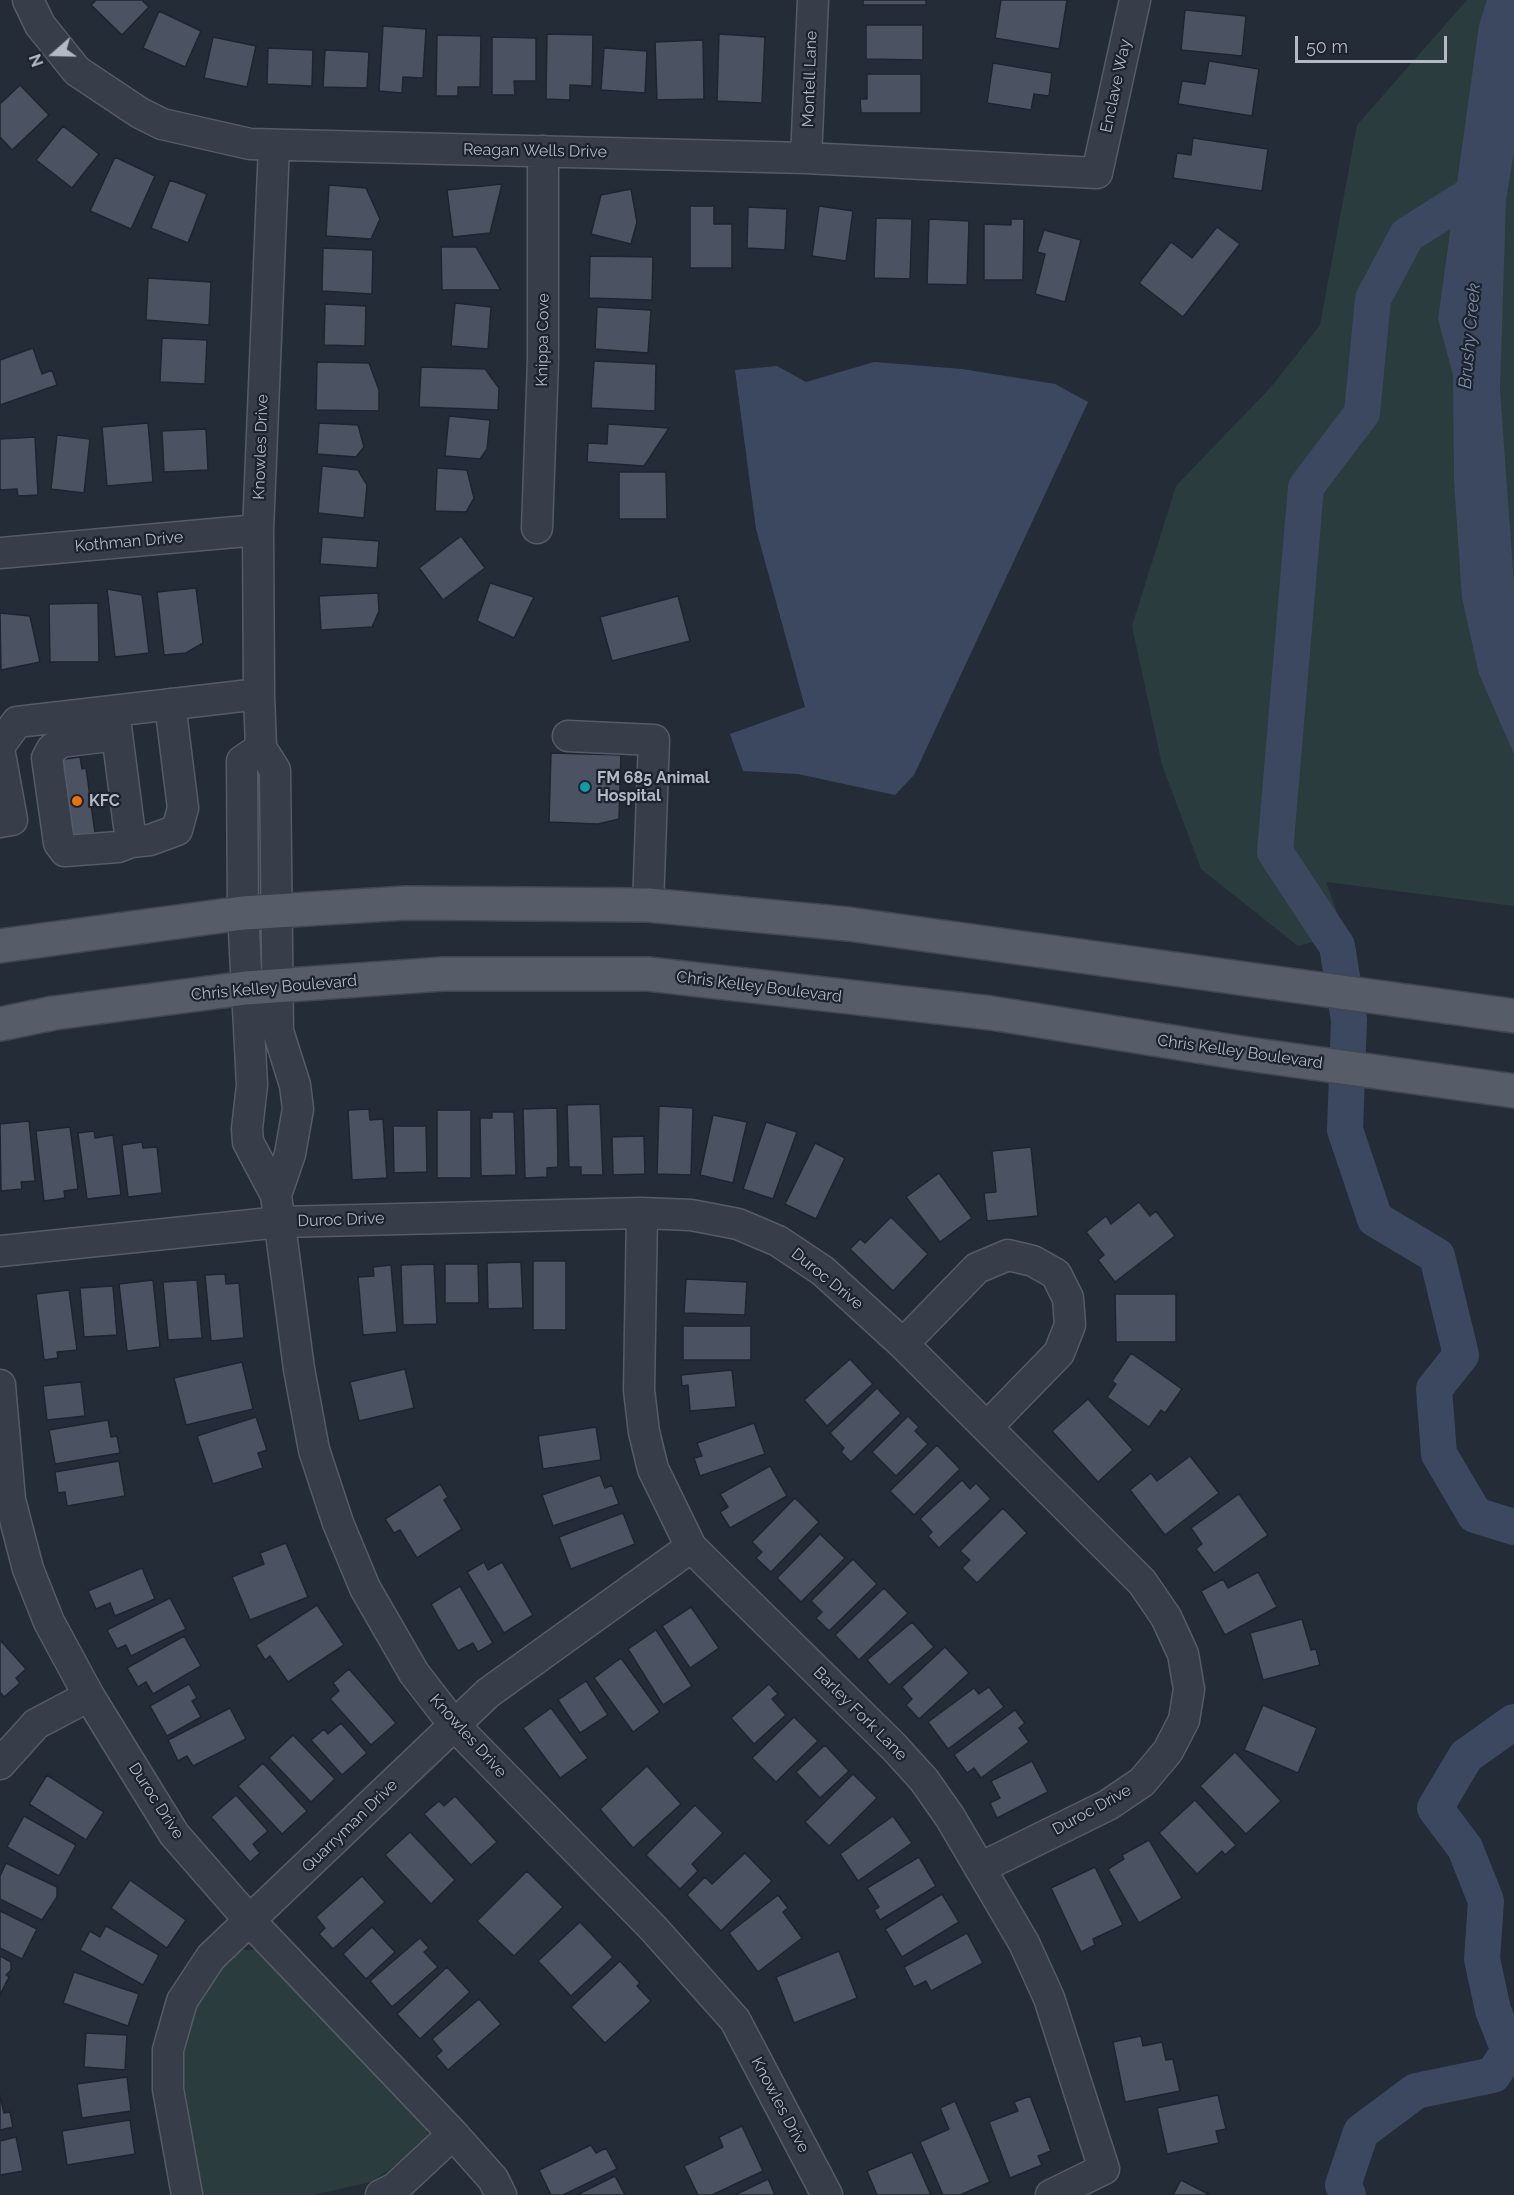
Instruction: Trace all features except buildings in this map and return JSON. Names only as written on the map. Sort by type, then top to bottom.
[{"type":"main road","points":[[0,946],[259,912],[406,903],[648,905],[848,924],[1514,1016]]},
{"type":"main road","name":"Chris Kelley Boulevard","points":[[0,1024],[54,1013],[261,987],[442,974],[648,974],[991,1013],[1241,1053],[1514,1091]]},
{"type":"street","name":"Reagan Wells Drive","points":[[28,0],[40,26],[77,71],[140,112],[162,123],[250,144],[806,158],[1097,173]]},
{"type":"street","name":"Montell Lane","points":[[806,158],[813,0]]},
{"type":"street","name":"Enclave Way","points":[[1097,173],[1135,0]]},
{"type":"street","name":"Knowles Drive","points":[[274,145],[258,530],[261,748],[275,770],[259,912],[261,987],[247,1129],[248,1142],[278,1209],[299,1369],[314,1450],[338,1523],[365,1588],[414,1674],[455,1726],[653,1928],[735,2020],[827,2195]]},
{"type":"street","name":"Knippa Cove","points":[[537,528],[543,360],[543,151]]},
{"type":"street","name":"Kothman Drive","points":[[0,553],[258,530]]},
{"type":"street","points":[[170,704],[183,808],[177,830],[150,840],[131,842],[118,847],[65,851],[59,843],[47,758],[52,749],[61,742],[170,704],[259,694]]},
{"type":"street","points":[[0,745],[17,722],[115,723]]},
{"type":"street","points":[[115,723],[131,842]]},
{"type":"street","points":[[568,736],[654,740],[648,905]]},
{"type":"street","points":[[0,754],[12,820],[0,822]]},
{"type":"street","name":"Knowles Drive","points":[[261,987],[279,1031],[295,1085],[298,1109],[278,1209]]},
{"type":"street","name":"Duroc Drive","points":[[0,1251],[278,1209],[691,1215],[738,1224],[778,1241],[823,1271],[903,1344],[1142,1582],[1166,1617],[1183,1654],[1189,1689],[1184,1720],[1168,1751],[1142,1782],[1108,1805],[980,1868]]},
{"type":"street","name":"Barley Fork Lane","points":[[642,1213],[639,1390],[644,1432],[653,1469],[691,1547],[894,1747],[924,1780],[950,1817],[1024,1942],[1049,1998],[1104,2169],[1051,2195]]},
{"type":"street","points":[[903,1344],[977,1268],[1008,1255],[1033,1261],[1056,1274],[1068,1298],[1070,1325],[1059,1353],[987,1427]]},
{"type":"street","name":"Duroc Drive","points":[[0,1385],[10,1500],[28,1569],[49,1622],[89,1696],[174,1834],[250,1921],[453,2134],[493,2179],[501,2195]]},
{"type":"street","name":"Quarryman Drive","points":[[187,2195],[168,2089],[168,2050],[182,2001],[211,1957],[488,1693],[691,1547]]},
{"type":"street","points":[[0,1764],[36,1724],[89,1696]]},
{"type":"street","points":[[381,2195],[395,2188],[453,2134]]},
{"type":"shaded area","points":[[1467,0],[1514,0],[1514,906],[1326,882],[1345,934],[1298,946],[1201,869],[1162,765],[1132,626],[1176,486],[1271,387],[1320,325],[1357,125]]},
{"type":"shaded area","points":[[239,1950],[255,1950],[263,1955],[427,2127],[428,2138],[402,2161],[371,2182],[313,2195],[202,2195],[181,2064],[191,2015],[213,1976]]},
{"type":"water","name":"Brushy Creek","points":[[1487,0],[1514,0],[1514,152],[1506,200],[1500,390],[1514,584],[1514,754],[1479,674],[1462,598],[1454,481],[1453,375],[1438,319],[1479,25]]},
{"type":"water","points":[[874,362],[962,369],[1055,384],[1088,402],[914,775],[895,795],[798,774],[743,771],[730,734],[805,707],[756,529],[735,370],[777,366],[806,382]]},
{"type":"waterway","points":[[1485,186],[1407,235],[1373,299],[1362,413],[1306,487],[1275,852],[1337,946],[1349,1020],[1345,1130],[1375,1219],[1437,1256],[1461,1355],[1434,1389],[1439,1454],[1475,1515],[1514,1527]]},
{"type":"waterway","points":[[1348,2195],[1343,2185],[1361,2132],[1416,2091],[1493,2075],[1509,2051],[1493,2010],[1482,1959],[1486,1901],[1465,1848],[1435,1808],[1466,1756],[1514,1722]]},
{"type":"place","name":"FM 685 Animal Hospital","points":[[585,787]]},
{"type":"place","name":"KFC","points":[[77,801]]}]
